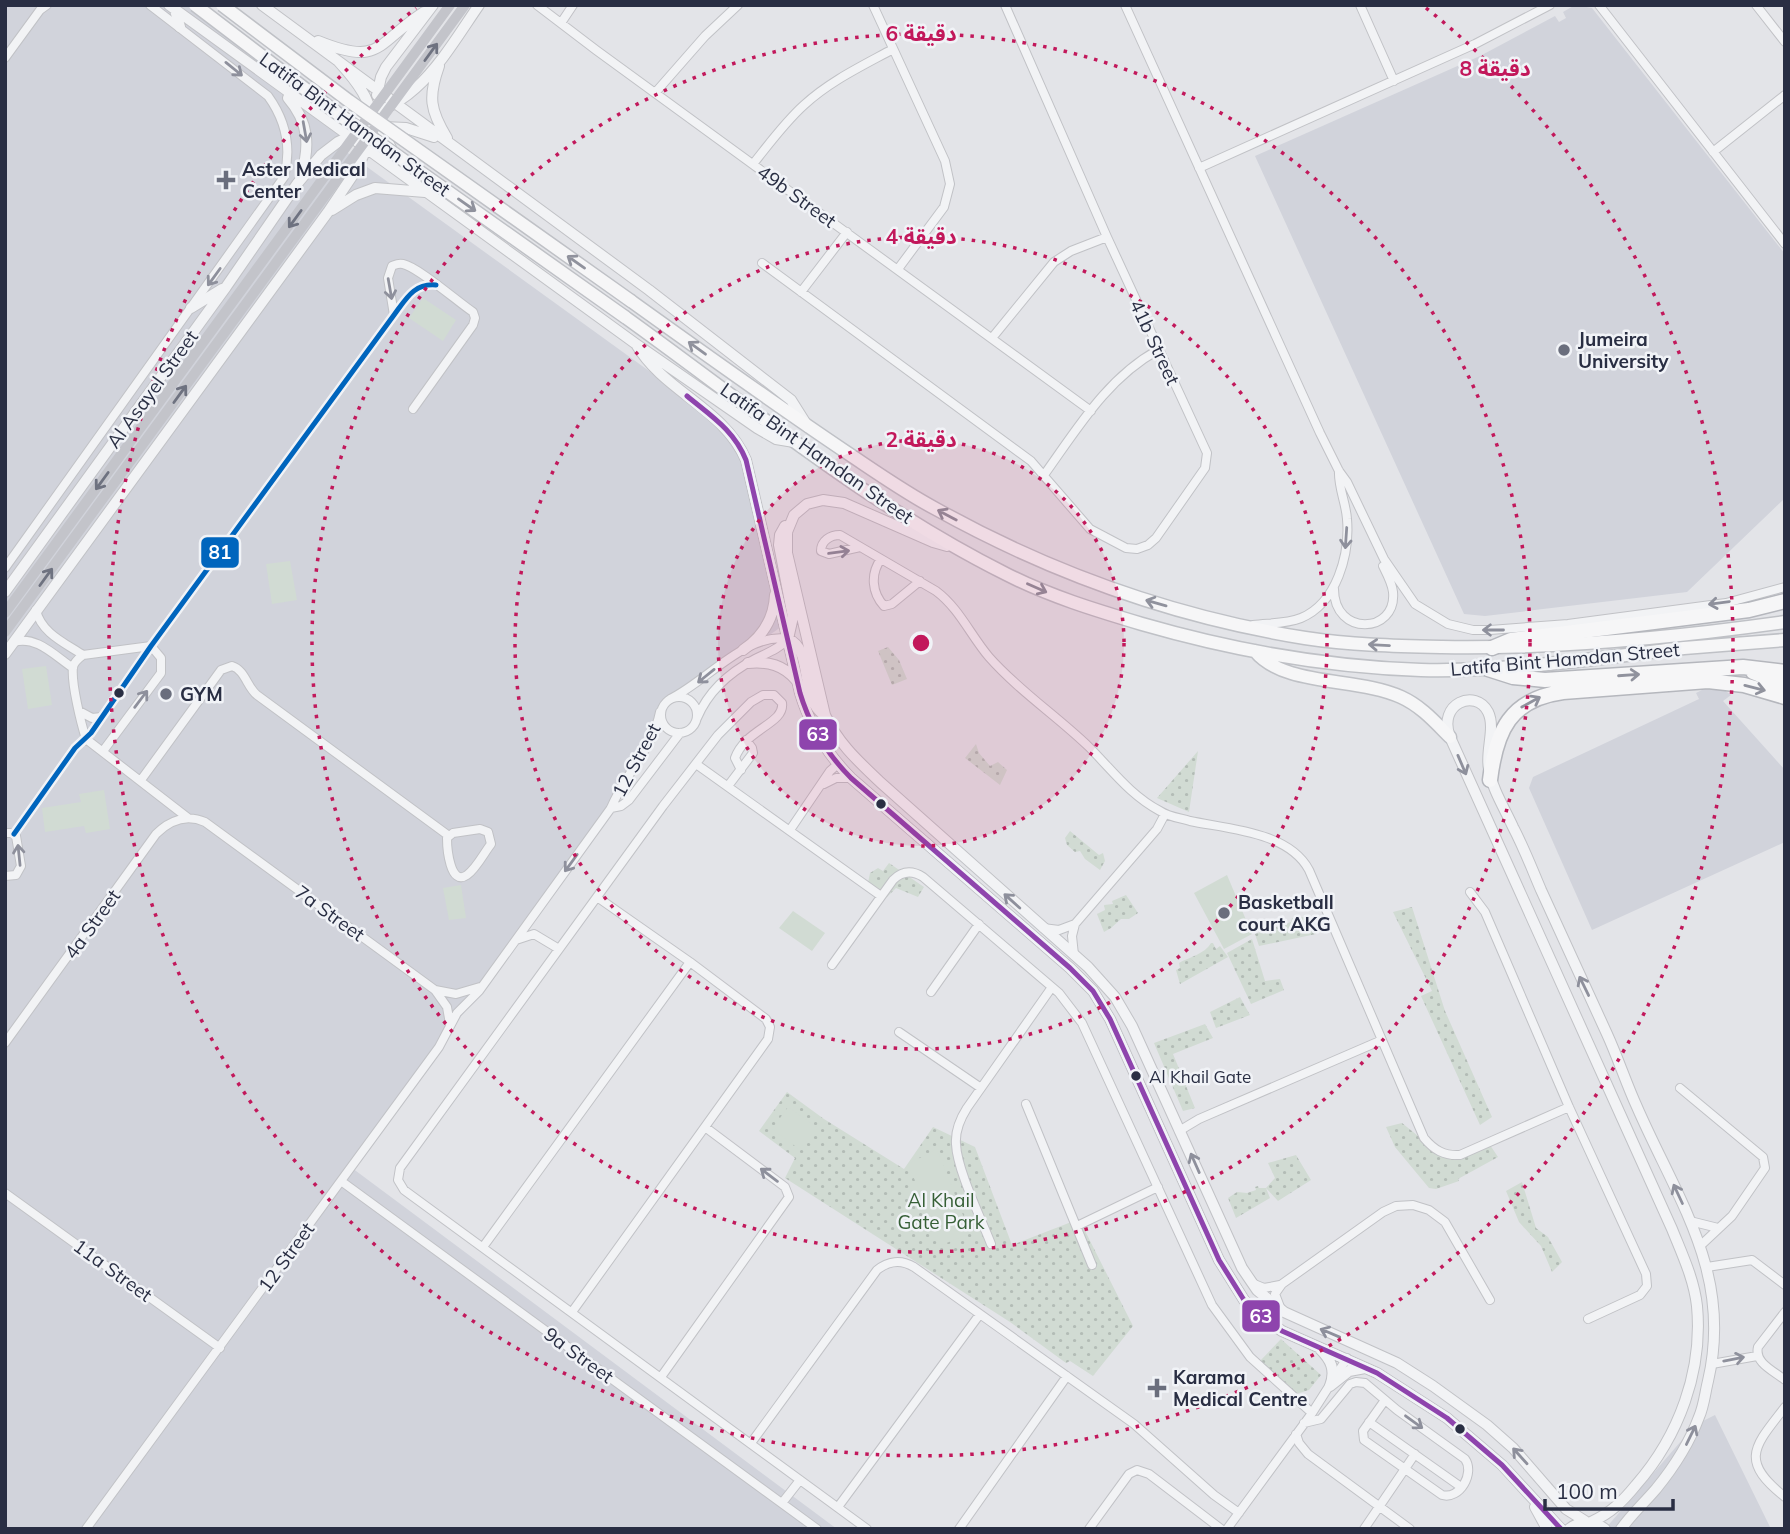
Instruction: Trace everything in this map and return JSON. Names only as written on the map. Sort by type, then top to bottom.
[{"type":"highway","points":[[1492,648],[1511,640],[1749,610],[1785,601]]},
{"type":"highway","points":[[1489,669],[1513,677],[1562,681],[1742,667],[1785,672]]},
{"type":"highway","points":[[1742,667],[1783,694]]},
{"type":"highway","points":[[1490,780],[1495,746],[1507,721],[1531,700],[1543,696],[1708,681],[1744,685],[1783,694]]},
{"type":"main road","name":"Latifa Bint Hamdan Street","points":[[195,5],[334,111],[880,501],[1006,574],[1068,601],[1163,630],[1254,651],[1364,667],[1489,669],[1785,640]]},
{"type":"main road","name":"Latifa Bint Hamdan Street","points":[[222,5],[349,101],[808,427],[914,497],[1034,559],[1123,593],[1241,626],[1337,642],[1492,648],[1589,644],[1785,622]]},
{"type":"main road","points":[[5,613],[450,5]]},
{"type":"main road","points":[[5,632],[466,5]]},
{"type":"main road","points":[[1254,651],[1266,663],[1281,671],[1360,685],[1401,697],[1424,711],[1450,737]]},
{"type":"street","points":[[5,568],[279,187],[287,167],[288,145],[280,114],[268,96],[150,5]]},
{"type":"street","points":[[262,5],[624,271],[782,394],[798,408],[808,427]]},
{"type":"street","points":[[279,87],[289,89],[316,108],[336,115],[359,116],[396,104],[415,90],[441,60],[479,5]]},
{"type":"street","name":"49b Street","points":[[537,5],[1091,411]]},
{"type":"street","points":[[561,23],[573,5]]},
{"type":"street","points":[[655,93],[700,41],[738,5]]},
{"type":"street","points":[[873,5],[945,161],[950,184],[944,207],[898,269]]},
{"type":"street","name":"41b Street","points":[[1005,5],[1107,237],[1204,446],[1207,460],[1202,474],[1156,538],[1137,549],[1126,548],[1098,535],[1082,522],[1044,475]]},
{"type":"street","points":[[1125,5],[1302,395],[1339,471],[1348,482],[1380,553],[1393,597],[1389,611],[1376,622],[1359,625],[1344,617],[1335,601],[1335,583]]},
{"type":"street","points":[[1360,5],[1394,81]]},
{"type":"street","points":[[1199,168],[1498,33],[1550,5]]},
{"type":"street","points":[[1599,5],[1785,244]]},
{"type":"street","points":[[1756,5],[1785,42]]},
{"type":"street","points":[[5,58],[43,7]]},
{"type":"street","points":[[172,7],[180,27]]},
{"type":"street","points":[[172,7],[366,151],[636,345],[757,428],[776,439],[794,442]]},
{"type":"street","points":[[309,37],[344,52],[366,52],[386,43],[432,7]]},
{"type":"street","points":[[377,90],[386,67],[432,7]]},
{"type":"street","points":[[753,164],[786,123],[818,94],[845,75],[893,49]]},
{"type":"street","points":[[441,60],[433,84],[432,104],[439,125],[451,144]]},
{"type":"street","points":[[339,62],[357,84],[374,113]]},
{"type":"street","points":[[279,87],[299,112],[307,136],[306,156],[297,184]]},
{"type":"street","name":"Al Asayel Street","points":[[5,654],[358,169],[375,128],[377,90]]},
{"type":"street","points":[[1713,152],[1785,95]]},
{"type":"street","points":[[297,184],[321,155],[348,137],[375,128],[418,130],[451,144]]},
{"type":"street","points":[[375,128],[425,192]]},
{"type":"street","name":"Al Asayel Street","points":[[5,592],[226,287],[297,184]]},
{"type":"street","points":[[328,212],[356,195],[375,188],[425,192]]},
{"type":"street","points":[[802,292],[847,232]]},
{"type":"street","points":[[992,338],[1055,262],[1071,251],[1107,237]]},
{"type":"street","points":[[762,263],[1031,461],[1044,475],[1117,379],[1158,349]]},
{"type":"street","points":[[394,315],[388,272],[392,266],[400,264],[411,268],[472,312],[475,321],[413,409]]},
{"type":"street","points":[[411,268],[415,288]]},
{"type":"street","points":[[5,876],[16,874],[20,869],[18,839],[10,833],[75,748],[86,739],[394,315],[415,288],[436,285]]},
{"type":"street","points":[[191,308],[226,287]]},
{"type":"street","points":[[636,345],[651,366],[723,424],[741,447],[798,682],[812,725],[838,764],[851,778],[1086,983],[1110,1019],[1219,1260],[1236,1290],[1252,1309],[1272,1325],[1368,1368],[1405,1389],[1461,1429],[1496,1459],[1561,1529]]},
{"type":"street","points":[[1241,626],[1302,618],[1322,604],[1335,583],[1344,557],[1347,535],[1339,471]]},
{"type":"street","points":[[775,584],[772,616],[760,636],[664,704],[660,712],[667,729],[680,733],[694,725],[704,702],[715,689],[748,663],[778,648],[788,639],[793,617],[779,544],[782,531],[807,505],[832,500],[933,542],[958,548]]},
{"type":"street","points":[[791,520],[787,532],[788,554],[825,715]]},
{"type":"street","points":[[860,547],[920,581],[947,600],[979,645],[1003,672],[1089,748],[1120,782],[1164,814],[1273,840],[1289,847],[1301,857],[1309,870],[1424,1138],[1436,1150],[1443,1154],[1460,1154],[1569,1107]]},
{"type":"street","points":[[1380,553],[1415,604],[1448,624],[1473,630],[1523,629],[1726,603],[1785,587]]},
{"type":"street","points":[[881,559],[875,568],[873,579],[880,602],[884,606],[892,604],[920,581]]},
{"type":"street","points":[[36,610],[39,621],[46,629],[83,654]]},
{"type":"street","points":[[743,650],[772,639],[788,639],[799,647],[812,699],[843,745],[1097,976],[1122,1008],[1252,1283],[1265,1298],[1283,1312],[1410,1371],[1498,1434],[1566,1509],[1605,1529]]},
{"type":"street","points":[[14,642],[34,642],[73,668]]},
{"type":"street","points":[[86,739],[73,668],[76,660],[83,654],[151,646]]},
{"type":"street","points":[[103,751],[161,673],[161,657],[151,646]]},
{"type":"street","points":[[127,649],[135,660],[134,670]]},
{"type":"street","points":[[748,663],[777,665],[798,682]]},
{"type":"street","points":[[141,780],[221,670],[232,666],[240,670],[249,688],[257,695],[449,836],[480,829],[488,832],[491,844],[466,876],[458,877],[452,872],[447,844],[449,836]]},
{"type":"street","points":[[741,770],[736,755],[746,740],[779,717],[783,706],[776,696],[763,695],[745,707],[696,764],[398,1172],[398,1180],[404,1190],[867,1529]]},
{"type":"street","points":[[670,699],[686,698],[693,702],[697,709],[697,718]]},
{"type":"street","points":[[1569,1529],[1611,1511],[1643,1477],[1667,1443],[1690,1384],[1696,1345],[1694,1289],[1672,1229],[1450,737],[1447,719],[1450,710],[1466,701],[1476,701],[1484,706],[1490,722],[1490,780],[1520,840],[1690,1222],[1707,1267],[1716,1319],[1712,1364],[1701,1414],[1690,1438],[1657,1488],[1621,1529]]},
{"type":"street","points":[[79,712],[88,717],[102,717]]},
{"type":"street","name":"12 Street","points":[[86,1529],[442,1043],[457,1013],[483,986],[611,808],[619,790],[649,743],[660,712]]},
{"type":"street","name":"12 Street","points":[[611,808],[621,806],[629,800],[680,733]]},
{"type":"street","name":"7a Street","points":[[86,739],[188,818],[205,822],[435,990],[447,1007],[450,1027]]},
{"type":"street","points":[[728,786],[753,753],[746,740]]},
{"type":"street","points":[[790,830],[830,771],[838,764],[851,762],[874,776]]},
{"type":"street","points":[[696,764],[881,896]]},
{"type":"street","points":[[822,786],[836,778],[851,778]]},
{"type":"street","points":[[1043,928],[1059,930],[1075,924],[1157,829],[1164,814]]},
{"type":"street","name":"4a Street","points":[[5,1042],[156,834],[167,825],[188,818]]},
{"type":"street","points":[[832,965],[881,896],[899,875],[908,872],[919,874],[1052,986],[1082,1023],[1201,1285],[1224,1323],[1255,1363],[1312,1413]]},
{"type":"street","points":[[1470,892],[1485,912],[1569,1107],[1647,1278],[1647,1286],[1640,1295],[1588,1319]]},
{"type":"street","points":[[572,1312],[768,1039],[770,1027],[766,1019],[597,897]]},
{"type":"street","points":[[930,992],[979,924]]},
{"type":"street","points":[[1074,955],[1072,943],[1075,924]]},
{"type":"street","points":[[514,941],[534,934],[559,949]]},
{"type":"street","points":[[483,1247],[690,962]]},
{"type":"street","points":[[435,990],[456,994],[483,986]]},
{"type":"street","points":[[991,1244],[959,1161],[956,1145],[960,1122],[1052,986]]},
{"type":"street","points":[[899,1032],[981,1088]]},
{"type":"street","points":[[1180,1131],[1199,1119],[1381,1040]]},
{"type":"street","points":[[1680,1088],[1766,1162],[1765,1168],[1732,1216],[1700,1246]]},
{"type":"street","points":[[1146,1096],[1165,1125],[1180,1131]]},
{"type":"street","points":[[1026,1104],[1092,1265]]},
{"type":"street","points":[[1174,1117],[1199,1119]]},
{"type":"street","points":[[661,1377],[788,1199],[787,1189],[705,1127]]},
{"type":"street","name":"9a Street","points":[[341,1181],[817,1529]]},
{"type":"street","points":[[1077,1226],[1158,1186]]},
{"type":"street","name":"11a Street","points":[[5,1193],[220,1348]]},
{"type":"street","points":[[1283,1312],[1275,1297],[1275,1291],[1282,1284],[1382,1212],[1396,1206],[1413,1205],[1429,1210],[1445,1222],[1490,1300]]},
{"type":"street","points":[[1690,1222],[1718,1228]]},
{"type":"street","points":[[1707,1267],[1752,1260],[1785,1284]]},
{"type":"street","points":[[751,1443],[881,1266],[898,1262],[909,1264],[1141,1429],[1214,1495],[1239,1513]]},
{"type":"street","points":[[1252,1283],[1264,1288],[1282,1284]]},
{"type":"street","points":[[1757,1356],[1758,1347],[1785,1312]]},
{"type":"street","points":[[838,1507],[979,1314]]},
{"type":"street","points":[[1317,1346],[1332,1364],[1333,1378],[1330,1386]]},
{"type":"street","points":[[1227,1529],[1312,1413],[1347,1358],[1357,1351],[1369,1350]]},
{"type":"street","points":[[1712,1364],[1757,1356]]},
{"type":"street","points":[[1757,1356],[1785,1380]]},
{"type":"street","points":[[1330,1386],[1349,1371],[1368,1368]]},
{"type":"street","points":[[959,1529],[1066,1376]]},
{"type":"street","points":[[1304,1423],[1321,1419],[1356,1381],[1365,1383],[1465,1459],[1469,1471],[1453,1496],[1446,1496],[1364,1440],[1362,1434],[1385,1400]]},
{"type":"street","points":[[1785,1407],[1760,1440],[1755,1455],[1763,1477],[1785,1497]]},
{"type":"street","points":[[1369,1422],[1461,1487]]},
{"type":"street","points":[[1296,1434],[1308,1454],[1410,1529]]},
{"type":"street","points":[[1364,1529],[1415,1454]]},
{"type":"street","points":[[1089,1529],[1129,1474],[1137,1470],[1146,1472],[1221,1529]]},
{"type":"street","points":[[782,1503],[800,1480]]},
{"type":"street","points":[[1528,1494],[1546,1529]]},
{"type":"shaded area","points":[[5,5],[205,5],[365,124],[345,151],[739,436],[781,627],[664,708],[558,889],[348,1165],[837,1529],[5,1529]]},
{"type":"shaded area","name":"Jumeira University","points":[[1575,5],[1592,8],[1785,254],[1785,498],[1687,592],[1485,616],[1464,614],[1255,156],[1480,56],[1555,16],[1559,22],[1566,18],[1563,12]]},
{"type":"shaded area","points":[[1704,689],[1723,689],[1731,695],[1723,701],[1785,770],[1785,842],[1592,930],[1529,788],[1533,777],[1699,699],[1696,693]]},
{"type":"shaded area","points":[[1715,1415],[1771,1529],[1605,1529],[1695,1425]]},
{"type":"green space","points":[[423,298],[456,320],[443,341],[409,318]]},
{"type":"green space","points":[[290,561],[297,600],[272,604],[266,564]]},
{"type":"green space","points":[[888,647],[899,660],[907,679],[892,685],[878,651]]},
{"type":"green space","points":[[46,666],[52,705],[28,709],[22,669]]},
{"type":"green space","points":[[976,744],[979,753],[990,766],[998,762],[1007,770],[1000,785],[965,758]]},
{"type":"green space","points":[[1198,751],[1189,812],[1157,798]]},
{"type":"green space","points":[[104,790],[110,829],[86,833],[84,826],[45,832],[42,808],[81,802],[79,794]]},
{"type":"green space","points":[[1070,831],[1099,855],[1103,853],[1105,861],[1100,870],[1085,859],[1080,851],[1075,852],[1067,845],[1065,838]]},
{"type":"green space","points":[[889,863],[924,887],[918,897],[896,888],[887,897],[868,883],[870,873],[878,868],[883,871]]},
{"type":"green space","name":"Basketball court AKG","points":[[1227,875],[1252,934],[1224,949],[1194,893]]},
{"type":"green space","points":[[461,885],[466,918],[449,920],[443,888]]},
{"type":"green space","points":[[1126,895],[1138,913],[1129,919],[1121,919],[1104,932],[1097,914],[1105,910],[1104,905],[1113,904],[1112,901]]},
{"type":"green space","points":[[1412,907],[1445,1011],[1492,1117],[1480,1125],[1421,996],[1432,991],[1393,912]]},
{"type":"green space","points":[[793,911],[825,933],[812,951],[779,928]]},
{"type":"green space","points":[[1304,917],[1313,920],[1316,934],[1259,946],[1255,934],[1291,922],[1292,918]]},
{"type":"green space","points":[[1252,939],[1265,981],[1280,979],[1284,990],[1251,1004],[1227,953]]},
{"type":"green space","points":[[1211,943],[1216,949],[1220,946],[1228,957],[1180,984],[1176,970],[1180,968],[1179,963],[1201,953]]},
{"type":"green space","points":[[1240,997],[1250,1015],[1216,1028],[1210,1012]]},
{"type":"green space","points":[[1205,1024],[1213,1038],[1173,1054],[1195,1108],[1183,1111],[1154,1043]]},
{"type":"green space","name":"Al Khail Gate Park","points":[[787,1092],[824,1119],[904,1169],[933,1127],[975,1147],[1012,1245],[1079,1219],[1133,1326],[1093,1376],[1070,1361],[1066,1363],[1010,1322],[785,1178],[795,1158],[759,1131]]},
{"type":"green space","points":[[788,1107],[818,1128],[799,1149],[772,1129]]},
{"type":"green space","points":[[1402,1123],[1446,1156],[1490,1145],[1498,1157],[1458,1179],[1459,1181],[1436,1189],[1429,1188],[1395,1147],[1386,1127]]},
{"type":"green space","points":[[937,1149],[970,1233],[942,1245],[908,1164]]},
{"type":"green space","points":[[1296,1155],[1311,1180],[1278,1201],[1266,1188],[1275,1178],[1268,1163]]},
{"type":"green space","points":[[1522,1182],[1536,1228],[1548,1237],[1562,1262],[1552,1272],[1541,1246],[1519,1222],[1506,1191]]},
{"type":"green space","points":[[1258,1186],[1266,1188],[1270,1198],[1236,1218],[1228,1198],[1237,1192],[1256,1190],[1255,1187]]},
{"type":"green space","points":[[1281,1339],[1321,1375],[1309,1390],[1296,1394],[1260,1361]]},
{"type":"transit line","name":"81","points":[[14,834],[75,748],[91,733],[151,646],[403,303],[416,289],[436,285]]},
{"type":"transit line","name":"63","points":[[687,396],[728,432],[746,460],[800,693],[820,738],[851,778],[1093,991],[1110,1019],[1219,1260],[1244,1300],[1282,1331],[1377,1373],[1447,1418],[1502,1465],[1561,1529]]},
{"type":"place","name":"Aster Medical Center","points":[[226,180]]},
{"type":"place","name":"Jumeira University","points":[[1564,350]]},
{"type":"place","name":"GYM","points":[[166,694]]},
{"type":"place","name":"Basketball court AKG","points":[[1224,913]]},
{"type":"place","name":"Al Khail Gate","points":[[1136,1076]]},
{"type":"place","name":"Karama Medical Centre","points":[[1157,1388]]}]
